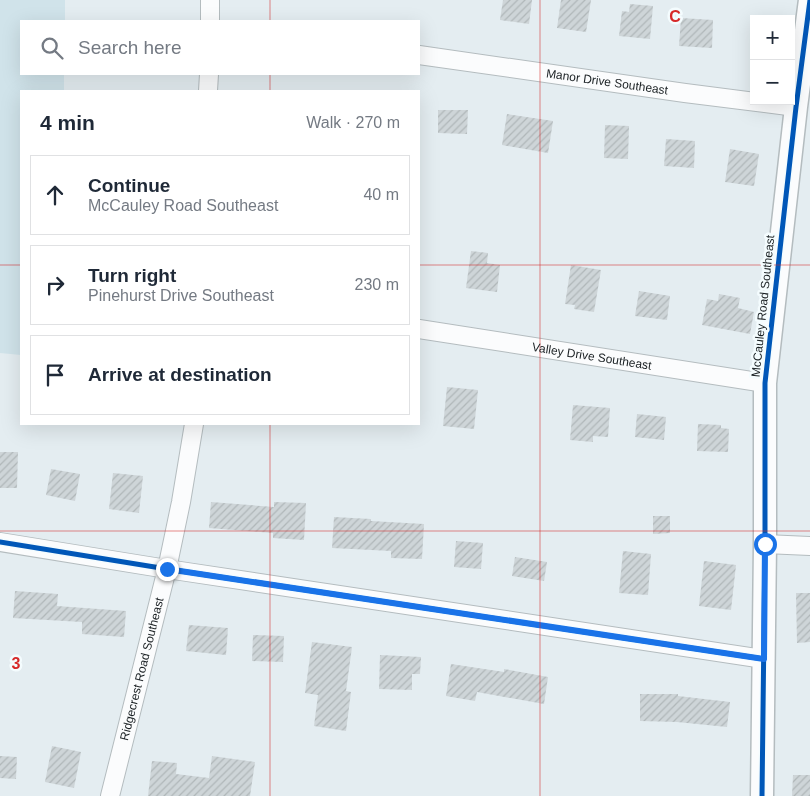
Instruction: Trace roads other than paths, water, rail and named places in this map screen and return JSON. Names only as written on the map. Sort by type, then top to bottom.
[{"type":"street","points":[[210,0],[210,20]]},
{"type":"street","name":"McCauley Road Southeast","points":[[762,796],[765,383],[810,0]]},
{"type":"street","name":"Manor Drive Southeast","points":[[420,55],[796,107]]},
{"type":"street","points":[[208,90],[209,75]]},
{"type":"street","name":"Valley Drive Southeast","points":[[420,329],[765,383]]},
{"type":"street","name":"Ridgecrest Road Southeast","points":[[110,796],[167,569],[194,425]]},
{"type":"street","points":[[0,542],[764,659]]},
{"type":"street","points":[[765,544],[810,546]]}]
